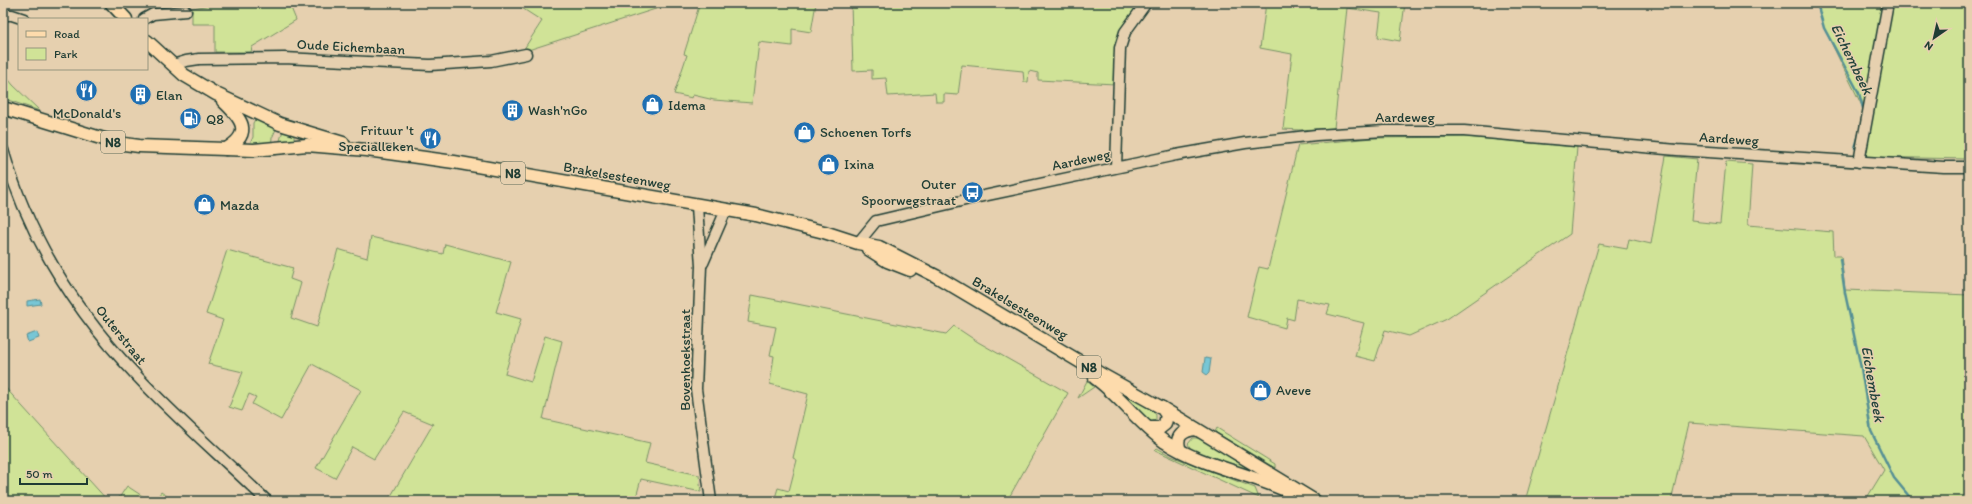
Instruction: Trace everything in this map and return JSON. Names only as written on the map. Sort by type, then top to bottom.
[{"type":"main road","points":[[112,3],[125,18]]},
{"type":"main road","name":"N8","points":[[148,42],[173,66],[216,94]]},
{"type":"main road","points":[[216,94],[240,118],[243,125],[240,138],[236,144],[226,149]]},
{"type":"main road","name":"Brakelsesteenweg","points":[[216,94],[280,124],[367,150]]},
{"type":"main road","name":"Brakelsesteenweg","points":[[3,108],[117,143],[162,148],[254,150],[307,145],[367,150],[454,162],[789,222],[858,243],[879,247],[936,276],[1099,373],[1162,408],[1315,501]]},
{"type":"main road","name":"Brakelsesteenweg","points":[[858,243],[887,261],[926,278],[967,299],[1074,363],[1107,386],[1165,442],[1180,450],[1279,488],[1305,501]]},
{"type":"main road","points":[[1149,428],[1160,428],[1165,424],[1167,415],[1162,408]]},
{"type":"main road","points":[[1180,450],[1178,444],[1180,435],[1186,430],[1196,429]]},
{"type":"street","points":[[1116,167],[1120,48],[1125,32],[1146,3]]},
{"type":"street","points":[[1859,162],[1888,3]]},
{"type":"street","points":[[146,18],[153,14],[186,11]]},
{"type":"street","points":[[3,16],[12,15],[21,18]]},
{"type":"street","name":"Oude Eichembaan","points":[[173,66],[186,61],[199,59],[284,58],[430,65],[491,61],[526,54]]},
{"type":"street","name":"Aardeweg","points":[[858,243],[876,221],[1116,167],[1253,142],[1385,131],[1464,132],[1677,150],[1859,162],[1969,167]]},
{"type":"street","name":"Outerstraat","points":[[3,150],[35,234],[54,269],[79,305],[136,375],[267,501]]},
{"type":"street","name":"Bovenhoekstraat","points":[[697,206],[700,231],[701,266],[696,389],[710,501]]},
{"type":"street","name":"Bovenhoekstraat","points":[[701,266],[726,210]]},
{"type":"green space","points":[[212,3],[289,3],[296,20],[252,47],[251,52],[215,52],[215,24],[192,24],[192,8],[212,5]]},
{"type":"green space","points":[[514,3],[674,3],[522,52],[542,21]]},
{"type":"green space","points":[[700,3],[816,3],[811,32],[792,29],[792,46],[759,42],[752,103],[714,100],[693,95],[692,98],[674,94],[687,55],[684,54]]},
{"type":"green space","points":[[851,3],[1142,3],[1133,14],[1115,84],[1038,80],[1038,73],[1029,71],[1028,82],[1024,82],[1023,71],[962,65],[958,95],[944,94],[944,102],[936,102],[935,93],[888,96],[886,78],[872,79],[872,70],[853,71]]},
{"type":"green space","points":[[1266,3],[1405,3],[1400,41],[1378,37],[1381,13],[1347,8],[1334,128],[1299,130],[1283,129],[1292,54],[1260,48]]},
{"type":"green space","points":[[1817,3],[1885,3],[1864,110],[1824,28]]},
{"type":"green space","points":[[1892,3],[1969,3],[1969,159],[1867,157],[1864,153]]},
{"type":"green space","points":[[5,75],[13,85],[40,111],[8,100]]},
{"type":"green space","points":[[256,118],[277,127],[272,138],[271,146],[249,146],[253,137],[253,123]]},
{"type":"green space","points":[[283,130],[294,134],[294,141],[279,144]]},
{"type":"green space","points":[[1466,137],[1577,147],[1570,234],[1447,319],[1409,336],[1385,330],[1375,361],[1355,356],[1364,323],[1327,314],[1330,305],[1297,299],[1294,320],[1287,318],[1285,328],[1247,317],[1259,267],[1268,269],[1298,145],[1372,138]]},
{"type":"green space","points":[[1666,156],[1697,159],[1691,221],[1720,224],[1726,162],[1752,164],[1748,225],[1833,232],[1834,256],[1841,256],[1845,290],[1969,295],[1969,501],[1865,501],[1884,470],[1864,436],[1689,423],[1671,501],[1525,501],[1599,244],[1627,249],[1629,239],[1651,244]]},
{"type":"green space","points":[[371,237],[443,254],[445,244],[511,262],[496,312],[521,319],[505,374],[531,382],[545,336],[562,341],[543,419],[650,443],[645,463],[699,475],[701,492],[641,479],[635,501],[388,501],[433,424],[404,412],[374,459],[352,447],[335,478],[316,468],[361,390],[312,364],[281,420],[252,404],[256,397],[249,394],[242,411],[229,407],[243,372],[208,364],[223,320],[206,314],[227,250],[293,268],[290,279],[301,283],[291,318],[317,327],[338,249],[367,258]]},
{"type":"green space","points":[[752,295],[946,334],[954,326],[978,342],[1068,393],[1007,501],[774,501],[778,488],[789,491],[797,460],[793,458],[808,394],[770,384],[774,356],[770,355],[776,327],[748,322]]},
{"type":"green space","points":[[1087,381],[1094,387],[1078,398]]},
{"type":"green space","points":[[3,385],[108,501],[3,501]]},
{"type":"green space","points":[[1112,385],[1151,408],[1156,415],[1156,420],[1150,422],[1147,420]]},
{"type":"green space","points":[[1217,428],[1275,464],[1275,468],[1215,432]]},
{"type":"green space","points":[[1193,438],[1199,438],[1261,476],[1192,451],[1188,444]]},
{"type":"green space","points":[[1157,448],[1171,456],[1255,488],[1259,498],[1155,450]]},
{"type":"green space","points":[[127,486],[150,501],[117,501]]},
{"type":"green space","points":[[161,492],[171,499],[170,501],[155,501]]},
{"type":"water","points":[[40,299],[41,304],[27,306],[27,301]]},
{"type":"water","points":[[37,332],[39,338],[28,342],[26,336]]},
{"type":"water","points":[[1205,358],[1211,359],[1209,373],[1207,375],[1203,372]]},
{"type":"waterway","name":"Eichembeek","points":[[1817,3],[1824,28],[1859,93],[1864,112]]},
{"type":"waterway","name":"Eichembeek","points":[[1855,148],[1860,131]]},
{"type":"waterway","name":"Eichembeek","points":[[1840,259],[1845,293],[1861,368],[1871,431],[1894,478],[1913,501]]},
{"type":"place","name":"McDonald's","points":[[87,91]]},
{"type":"place","name":"Elan","points":[[141,95]]},
{"type":"place","name":"Idema","points":[[652,105]]},
{"type":"place","name":"Wash'nGo","points":[[513,110]]},
{"type":"place","name":"Q8","points":[[190,119]]},
{"type":"place","name":"Schoenen Torfs","points":[[805,132]]},
{"type":"place","name":"Frituur 't Specialleken","points":[[430,138]]},
{"type":"place","name":"Ixina","points":[[829,164]]},
{"type":"place","name":"Outer Spoorwegstraat","points":[[972,192]]},
{"type":"place","name":"Mazda","points":[[205,205]]},
{"type":"place","name":"Aveve","points":[[1260,390]]}]
